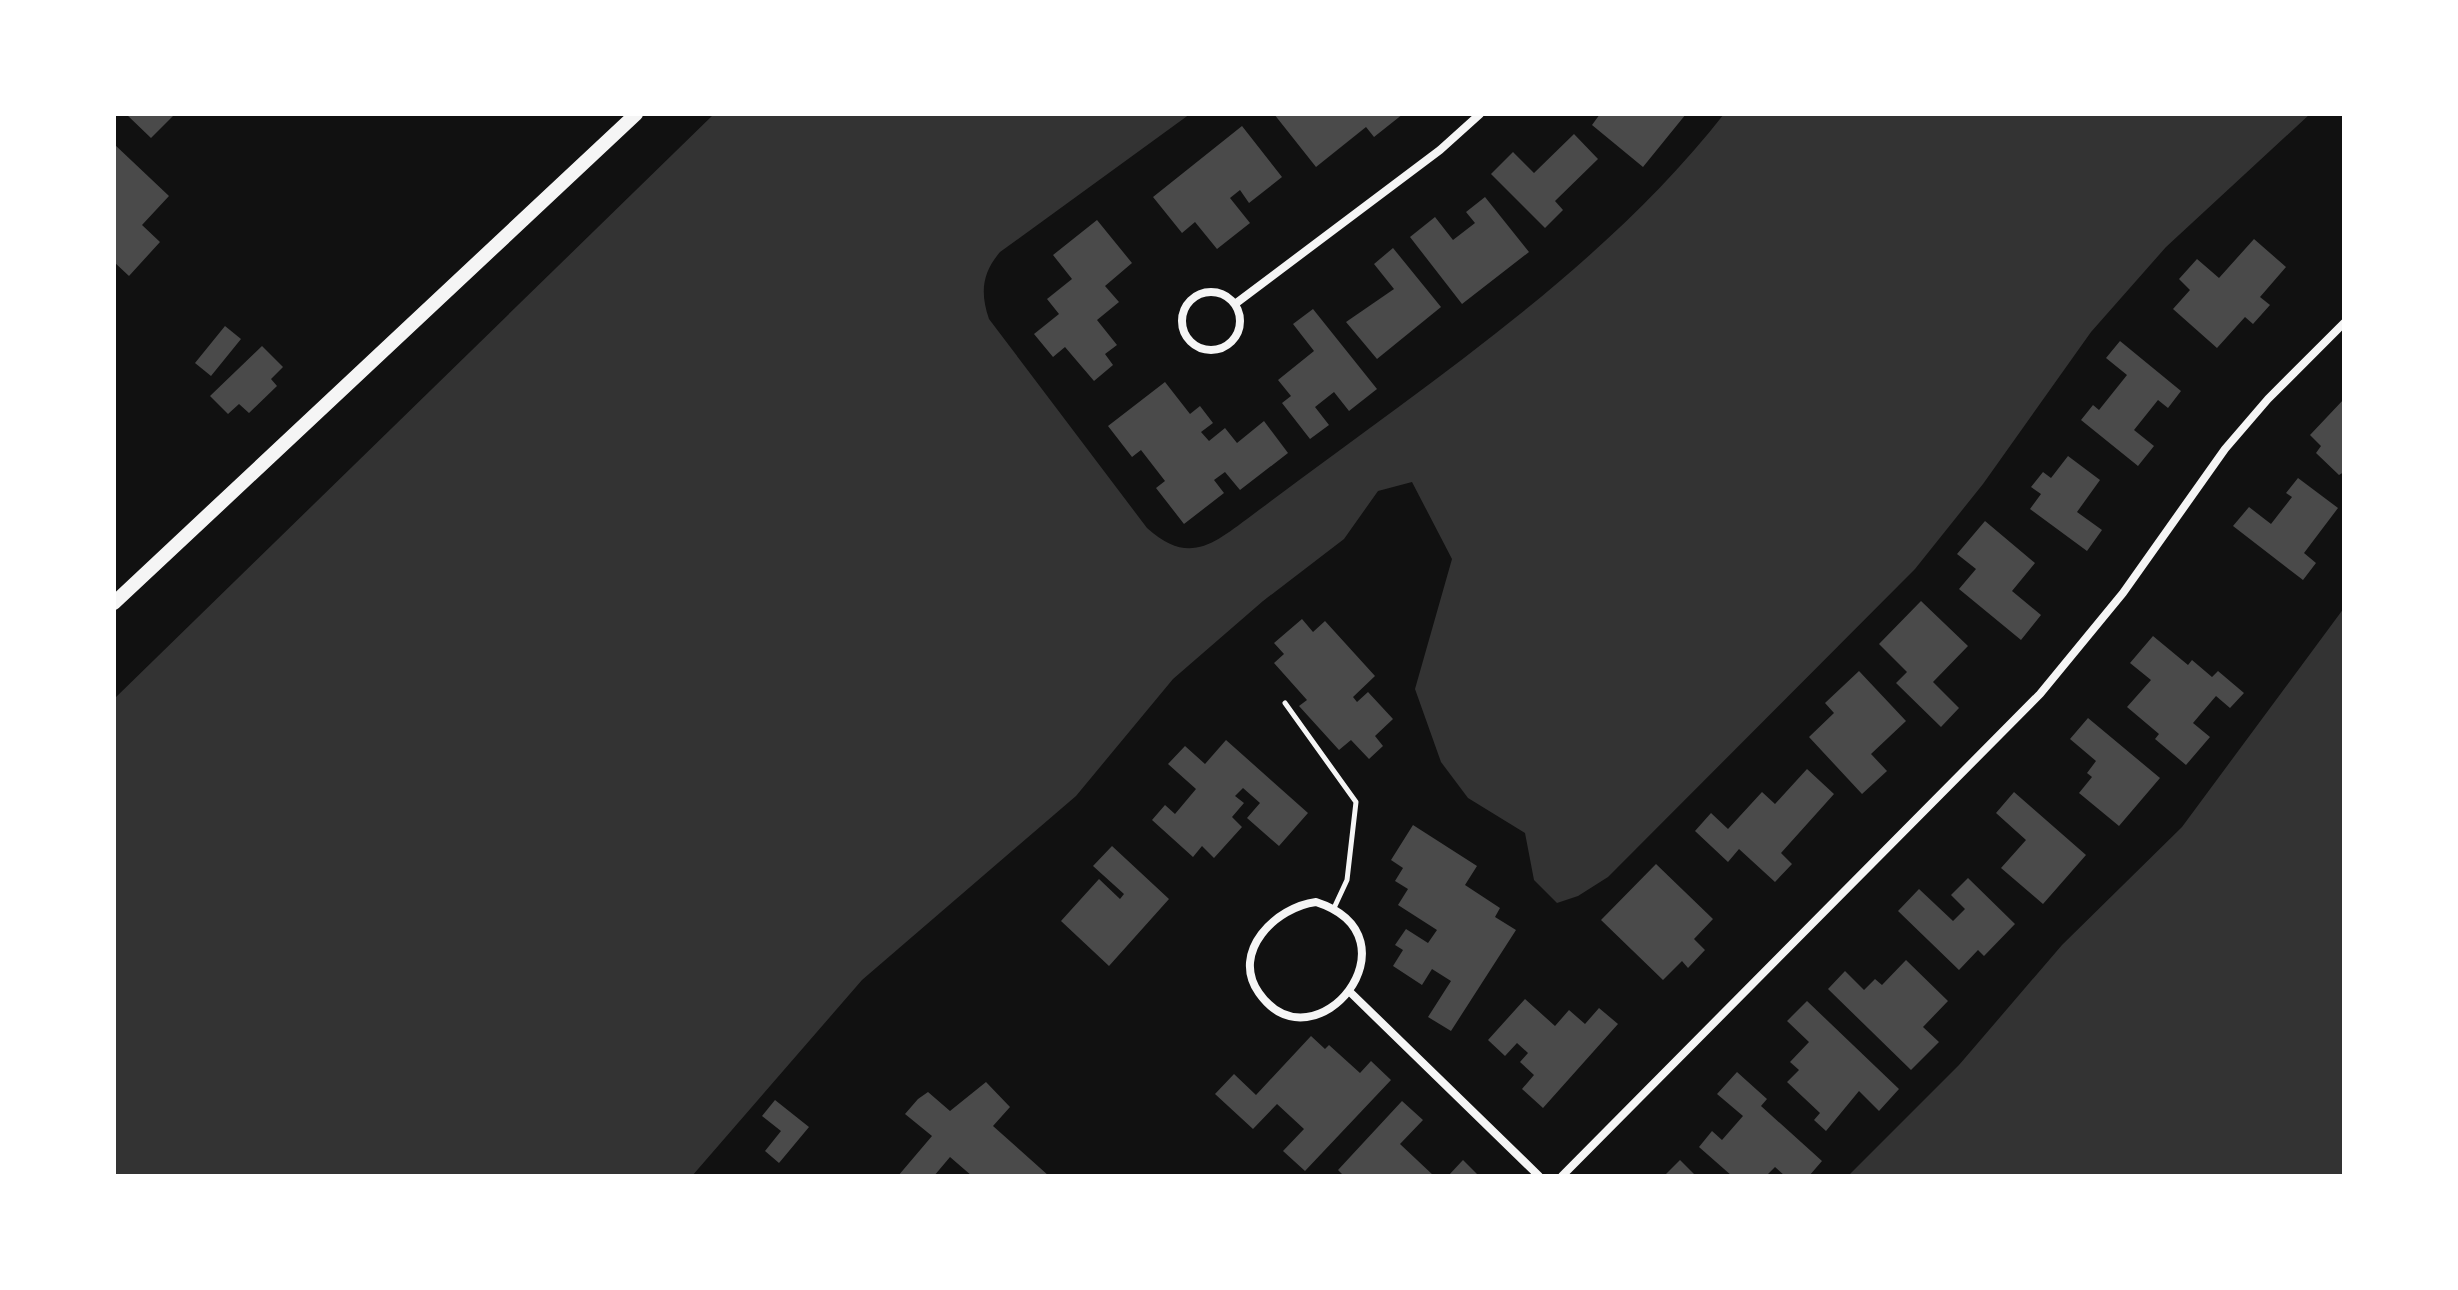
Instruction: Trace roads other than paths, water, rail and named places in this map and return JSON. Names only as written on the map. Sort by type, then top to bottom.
[{"type":"main road","points":[[114,603],[636,114]]},
{"type":"street","points":[[1235,304],[1428,159],[1480,114]]},
{"type":"street","points":[[1220,293],[1235,304],[1239,313],[1238,332],[1226,346],[1199,347],[1185,333],[1183,314],[1193,298],[1201,294],[1220,293]]},
{"type":"street","points":[[1562,1176],[2040,694],[2123,593],[2225,449],[2268,399],[2344,323]]},
{"type":"street","points":[[1316,902],[1334,908],[1348,921],[1362,957],[1360,975],[1351,993],[1340,1002],[1306,1018],[1288,1016],[1272,1007],[1259,993],[1251,975],[1250,956],[1256,941],[1282,913],[1297,904],[1316,902]]},
{"type":"street","points":[[1351,993],[1539,1176]]},
{"type":"lane","points":[[1285,703],[1356,802],[1347,880],[1334,908]]}]
